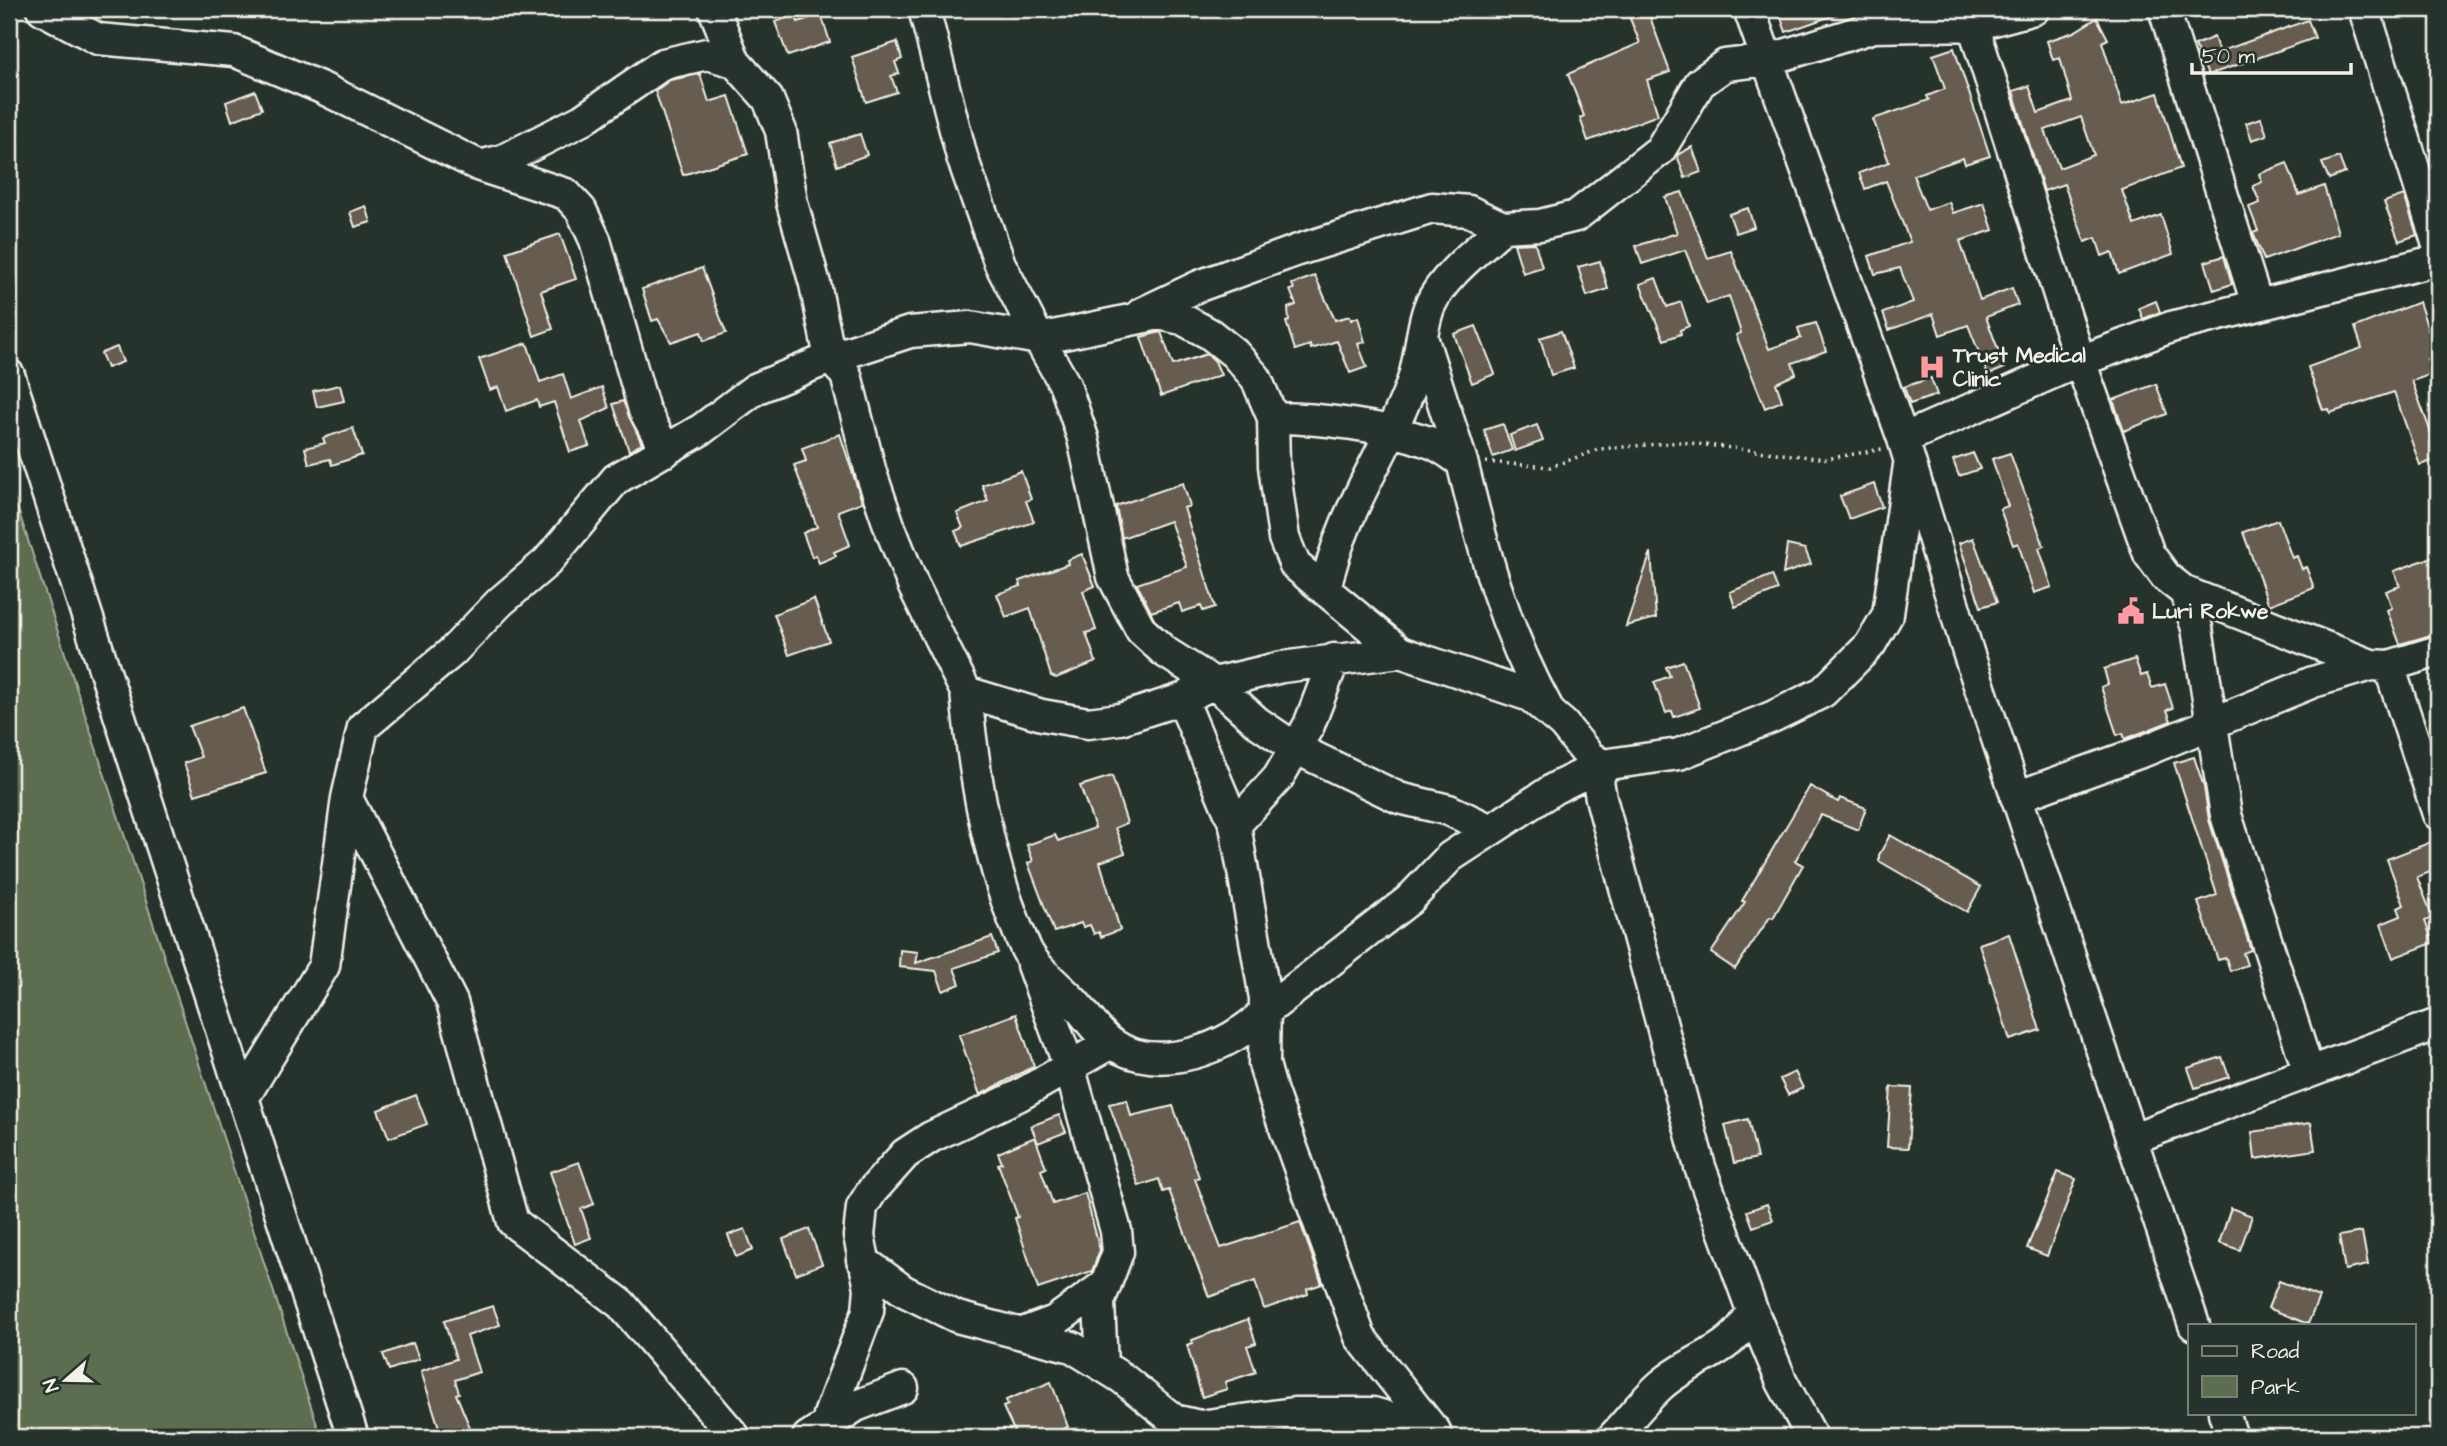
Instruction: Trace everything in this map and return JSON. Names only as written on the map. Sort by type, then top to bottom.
[{"type":"street","points":[[42,9],[98,39],[234,51],[322,88],[480,166],[566,194],[580,210],[595,240],[644,410],[666,451]]},
{"type":"street","points":[[714,9],[735,62],[768,99],[781,131],[792,202],[815,284],[830,358],[846,375],[871,473],[913,585],[966,692],[978,785],[992,849],[1069,1066],[1116,1231],[1118,1252],[1098,1301],[1097,1325],[1102,1366]]},
{"type":"street","points":[[924,9],[962,157],[1000,264],[1065,385],[1083,438],[1102,537],[1113,577],[1125,606],[1149,637],[1214,683],[1257,722],[1296,748],[1399,798],[1449,810],[1491,830]]},
{"type":"street","points":[[1749,9],[1906,452],[2016,797],[2194,1324]]},
{"type":"street","points":[[1129,319],[1199,286],[1432,208],[1469,211],[1503,227],[1540,225],[1576,216],[1660,150],[1700,83],[1725,65],[1768,60],[1874,27],[2034,9]]},
{"type":"street","points":[[2164,9],[2257,304]]},
{"type":"street","points":[[2364,9],[2438,245]]},
{"type":"street","points":[[1972,17],[2080,361],[2149,554],[2166,576],[2185,592],[2380,665],[2438,814]]},
{"type":"street","points":[[480,166],[503,160],[582,120],[663,64],[707,54],[735,62]]},
{"type":"street","points":[[1325,590],[1340,532],[1392,432],[1412,382],[1430,306],[1440,290],[1503,227]]},
{"type":"street","points":[[1906,452],[2080,361],[2171,327],[2438,260]]},
{"type":"street","points":[[244,1097],[324,966],[347,798],[363,727],[452,652],[500,602],[547,562],[624,472],[702,429],[755,389],[830,358],[910,332],[970,327],[1039,339],[1159,314],[1182,319],[1210,334],[1234,353],[1256,378],[1273,418],[1274,466],[1284,538],[1295,565],[1400,652],[1530,696],[1550,713],[1589,756],[1602,765]]},
{"type":"street","points":[[1423,340],[1462,462],[1492,584],[1529,674],[1550,713]]},
{"type":"street","points":[[9,375],[18,415],[244,1097],[353,1437]]},
{"type":"street","points":[[1273,418],[1297,418],[1392,432],[1432,443],[1462,462]]},
{"type":"street","points":[[1027,951],[1111,1043],[1144,1056],[1208,1050],[1248,1029],[1265,1012],[1409,900],[1450,857],[1555,788],[1602,765],[1679,754],[1772,717],[1823,692],[1870,645],[1888,614],[1906,452]]},
{"type":"street","points":[[2185,592],[2197,628],[2229,828],[2308,1070]]},
{"type":"street","points":[[2016,797],[2213,723],[2313,682],[2438,651]]},
{"type":"street","points":[[966,692],[1042,715],[1088,723],[1120,719],[1182,699],[1214,683],[1334,660],[1400,652]]},
{"type":"street","points":[[1235,825],[1278,778],[1296,748],[1309,725],[1334,660]]},
{"type":"street","points":[[1182,699],[1235,825],[1265,1012],[1264,1064],[1360,1337],[1437,1432]]},
{"type":"street","points":[[1602,765],[1598,780],[1601,797],[1700,1167],[1752,1310],[1782,1382],[1812,1437]]},
{"type":"street","points":[[347,798],[452,1002],[513,1222],[621,1304],[735,1437]]},
{"type":"street","points":[[2131,1139],[2308,1070],[2438,1024]]},
{"type":"street","points":[[829,1415],[868,1311],[870,1287],[862,1260],[859,1236],[862,1207],[872,1191],[905,1154],[931,1137],[1018,1096],[1111,1043]]},
{"type":"street","points":[[862,1260],[904,1291],[957,1317],[1072,1348],[1102,1366],[1174,1420],[1200,1426],[1294,1413],[1373,1413],[1437,1432]]},
{"type":"street","points":[[1023,1333],[1055,1321],[1105,1285]]},
{"type":"street","points":[[1613,1437],[1663,1383],[1724,1347],[1745,1328],[1752,1310]]},
{"type":"street","points":[[808,1437],[856,1406],[902,1388]]},
{"type":"street","points":[[2224,1414],[2232,1437]]},
{"type":"path","points":[[1462,462],[1550,467],[1600,449],[1681,442],[1826,458],[1906,452]]},
{"type":"green space","points":[[9,482],[321,1437],[9,1437]]},
{"type":"building","points":[[1626,9],[1647,9],[1670,72],[1647,80],[1658,115],[1588,141],[1580,118],[1584,116],[1568,74],[1640,43]]},
{"type":"building","points":[[1790,9],[1846,11],[1786,32],[1779,12]]},
{"type":"building","points":[[821,14],[830,42],[788,56],[775,22],[795,15],[798,22]]},
{"type":"building","points":[[2097,18],[2108,39],[2102,42],[2122,105],[2158,93],[2181,168],[2122,190],[2134,225],[2161,215],[2173,254],[2119,274],[2112,252],[2102,256],[2096,238],[2085,242],[2064,184],[2044,191],[2013,91],[2029,86],[2038,113],[2072,101],[2060,58],[2053,60],[2047,41],[2074,32]],"holes":[[[2081,117],[2094,155],[2059,168],[2045,130]]]},
{"type":"building","points":[[2308,20],[2315,38],[2208,75],[2195,45],[2214,37],[2219,52]]},
{"type":"building","points":[[897,42],[902,59],[895,62],[899,73],[891,76],[897,92],[866,102],[852,57]]},
{"type":"building","points":[[1954,48],[1990,156],[1965,164],[1963,158],[1913,175],[1927,210],[1949,202],[1953,213],[1984,203],[1993,230],[1960,241],[1980,300],[2012,288],[2018,305],[1986,317],[2005,368],[1988,375],[1968,325],[1940,335],[1933,314],[1889,330],[1883,313],[1913,302],[1900,268],[1875,274],[1869,256],[1910,242],[1886,181],[1865,189],[1859,173],[1889,162],[1873,119],[1929,100],[1927,96],[1945,89],[1933,55]]},
{"type":"building","points":[[700,74],[709,102],[729,96],[748,154],[683,175],[655,91],[670,80]]},
{"type":"building","points":[[255,91],[262,109],[232,121],[226,102]]},
{"type":"building","points":[[2261,118],[2267,135],[2252,140],[2246,123]]},
{"type":"building","points":[[860,134],[867,155],[837,166],[830,143]]},
{"type":"building","points":[[1692,147],[1701,172],[1685,178],[1677,155]]},
{"type":"building","points":[[2339,157],[2345,173],[2329,179],[2322,163]]},
{"type":"building","points":[[2287,163],[2299,195],[2324,186],[2338,233],[2264,260],[2253,233],[2258,231],[2249,207],[2260,203],[2253,186],[2262,182],[2259,174]]},
{"type":"building","points":[[1682,192],[1708,258],[1731,251],[1769,349],[1801,338],[1798,328],[1816,323],[1826,351],[1792,363],[1796,374],[1776,383],[1782,401],[1765,408],[1736,335],[1741,333],[1729,296],[1707,304],[1685,250],[1642,264],[1636,246],[1677,233],[1665,197]]},
{"type":"building","points":[[2404,195],[2417,235],[2399,241],[2384,202]]},
{"type":"building","points":[[366,206],[371,222],[355,227],[350,212]]},
{"type":"building","points":[[1748,208],[1754,227],[1736,233],[1729,214]]},
{"type":"building","points":[[560,234],[576,279],[541,291],[553,329],[534,336],[507,252]]},
{"type":"building","points":[[1535,243],[1542,267],[1523,273],[1514,244]]},
{"type":"building","points":[[2224,256],[2232,284],[2214,290],[2205,262]]},
{"type":"building","points":[[1600,261],[1608,289],[1587,296],[1578,267]]},
{"type":"building","points":[[702,268],[726,333],[704,341],[701,332],[671,342],[658,319],[652,321],[642,289]]},
{"type":"building","points":[[1315,276],[1335,320],[1358,317],[1365,342],[1358,344],[1367,367],[1350,373],[1337,341],[1311,349],[1310,345],[1295,350],[1286,322],[1289,321],[1288,308],[1296,305],[1290,290],[1294,289],[1292,284]]},
{"type":"building","points":[[1656,278],[1667,307],[1681,302],[1689,326],[1680,330],[1681,334],[1664,340],[1640,284]]},
{"type":"building","points":[[2156,301],[2160,312],[2143,319],[2139,308]]},
{"type":"building","points":[[2419,302],[2437,356],[2427,359],[2432,374],[2412,381],[2433,438],[2438,437],[2438,459],[2420,465],[2394,392],[2330,413],[2329,409],[2323,410],[2308,367],[2362,348],[2355,327]]},
{"type":"building","points":[[1476,326],[1495,374],[1472,383],[1454,334]]},
{"type":"building","points":[[1561,331],[1574,368],[1551,375],[1540,338]]},
{"type":"building","points":[[1161,332],[1173,365],[1207,354],[1215,361],[1221,375],[1161,396],[1141,337]]},
{"type":"building","points":[[527,343],[540,382],[563,374],[571,399],[602,387],[609,408],[581,421],[589,446],[570,452],[554,402],[539,407],[537,400],[506,411],[498,387],[490,390],[479,359]]},
{"type":"building","points":[[117,347],[123,362],[107,368],[101,353]]},
{"type":"building","points":[[1931,378],[1937,395],[1910,404],[1904,387]]},
{"type":"building","points":[[2156,384],[2167,414],[2124,431],[2113,400]]},
{"type":"building","points":[[340,385],[344,401],[317,407],[313,391]]},
{"type":"building","points":[[623,401],[642,444],[629,451],[613,404]]},
{"type":"building","points":[[1503,424],[1512,450],[1493,457],[1484,430]]},
{"type":"building","points":[[1537,425],[1543,441],[1515,451],[1510,435]]},
{"type":"building","points":[[353,428],[362,455],[332,465],[330,459],[309,464],[305,448],[325,443],[323,438]]},
{"type":"building","points":[[840,434],[862,502],[838,511],[850,545],[834,552],[836,556],[819,563],[816,555],[812,557],[803,533],[817,527],[794,465],[806,461],[802,448]]},
{"type":"building","points":[[1973,453],[1980,469],[1959,476],[1953,460]]},
{"type":"building","points":[[2010,453],[2044,546],[2039,548],[2052,587],[2034,593],[2018,543],[2013,545],[2000,509],[2008,506],[1992,459]]},
{"type":"building","points":[[1021,471],[1031,499],[1026,501],[1034,522],[961,546],[955,531],[963,528],[957,513],[988,501],[982,485]]},
{"type":"building","points":[[1183,483],[1190,506],[1184,508],[1215,607],[1203,611],[1201,606],[1182,612],[1179,603],[1151,612],[1137,584],[1187,567],[1170,521],[1122,538],[1116,506]]},
{"type":"building","points":[[1874,484],[1882,507],[1849,519],[1840,496]]},
{"type":"building","points":[[2278,520],[2292,558],[2297,556],[2302,569],[2306,567],[2314,588],[2269,605],[2243,532]]},
{"type":"building","points":[[1973,538],[1997,602],[1981,607],[1959,543]]},
{"type":"building","points":[[1787,545],[1805,549],[1811,564],[1783,574]]},
{"type":"building","points":[[1651,552],[1656,618],[1626,626]]},
{"type":"building","points":[[1082,554],[1095,586],[1083,591],[1096,630],[1086,633],[1096,662],[1056,678],[1051,676],[1030,608],[1006,617],[997,594],[1021,586],[1019,581],[1068,564],[1067,560]]},
{"type":"building","points":[[2438,555],[2438,619],[2432,622],[2435,629],[2430,631],[2431,635],[2400,644],[2387,610],[2392,608],[2386,591],[2400,586],[2394,571]]},
{"type":"building","points":[[1772,575],[1778,590],[1735,607],[1730,592]]},
{"type":"building","points":[[814,599],[829,641],[789,655],[774,614]]},
{"type":"building","points":[[2135,659],[2141,676],[2147,674],[2152,688],[2165,684],[2173,708],[2167,710],[2171,721],[2125,739],[2123,733],[2117,735],[2101,687],[2108,684],[2104,669]]},
{"type":"building","points":[[1683,661],[1700,708],[1674,717],[1672,711],[1666,713],[1654,682],[1670,676],[1666,667]]},
{"type":"building","points":[[243,708],[266,773],[195,795],[184,763],[201,757],[189,726]]},
{"type":"building","points":[[2194,757],[2204,787],[2209,820],[2251,950],[2243,953],[2247,965],[2230,971],[2226,958],[2218,960],[2198,902],[2217,895],[2174,763]]},
{"type":"building","points":[[1112,776],[1127,823],[1115,828],[1125,853],[1100,862],[1120,930],[1101,937],[1099,932],[1094,934],[1090,925],[1083,927],[1081,923],[1054,932],[1028,863],[1033,861],[1027,845],[1055,835],[1058,841],[1095,828],[1080,786]]},
{"type":"building","points":[[1810,786],[1838,802],[1840,798],[1866,808],[1858,830],[1821,815],[1795,861],[1803,865],[1773,918],[1770,917],[1735,969],[1711,953],[1745,902],[1742,901]]},
{"type":"building","points":[[1890,835],[1981,887],[1967,912],[1879,861],[1879,855]]},
{"type":"building","points":[[2431,842],[2438,869],[2417,877],[2433,918],[2425,921],[2433,943],[2393,958],[2381,924],[2401,916],[2398,908],[2404,905],[2387,859]]},
{"type":"building","points":[[2009,934],[2040,1030],[2010,1040],[1979,944]]},
{"type":"building","points":[[992,937],[998,953],[954,968],[960,984],[943,991],[936,971],[899,967],[900,950],[918,952],[916,963]]},
{"type":"building","points":[[1016,1014],[1034,1066],[980,1095],[959,1035]]},
{"type":"building","points":[[2222,1057],[2229,1077],[2195,1088],[2188,1068]]},
{"type":"building","points":[[1795,1072],[1803,1088],[1788,1095],[1780,1079]]},
{"type":"building","points":[[1891,1087],[1912,1088],[1908,1148],[1887,1147]]},
{"type":"building","points":[[416,1095],[427,1124],[389,1138],[378,1110]]},
{"type":"building","points":[[1127,1100],[1131,1116],[1173,1106],[1199,1177],[1195,1179],[1221,1248],[1300,1222],[1322,1284],[1307,1289],[1308,1294],[1264,1309],[1255,1281],[1209,1297],[1169,1190],[1163,1192],[1159,1179],[1139,1186],[1109,1104]]},
{"type":"building","points":[[1059,1115],[1066,1132],[1038,1143],[1031,1126]]},
{"type":"building","points":[[1748,1119],[1757,1158],[1734,1163],[1725,1125]]},
{"type":"building","points":[[2311,1123],[2315,1150],[2255,1159],[2252,1132]]},
{"type":"building","points":[[1035,1137],[1046,1168],[1041,1170],[1053,1204],[1085,1193],[1100,1250],[1092,1271],[1038,1289],[1015,1218],[1018,1217],[998,1164],[1002,1163],[998,1153]]},
{"type":"building","points":[[579,1162],[594,1204],[581,1209],[591,1238],[575,1244],[550,1172]]},
{"type":"building","points":[[2058,1172],[2076,1179],[2047,1256],[2027,1248]]},
{"type":"building","points":[[1767,1204],[1773,1220],[1753,1227],[1747,1211]]},
{"type":"building","points":[[2231,1208],[2252,1216],[2240,1250],[2219,1243]]},
{"type":"building","points":[[745,1229],[753,1250],[736,1257],[728,1235]]},
{"type":"building","points":[[809,1229],[822,1264],[796,1274],[783,1239]]},
{"type":"building","points":[[2362,1232],[2368,1265],[2345,1270],[2339,1236]]},
{"type":"building","points":[[2279,1281],[2319,1297],[2308,1324],[2268,1308]]},
{"type":"building","points":[[493,1306],[500,1325],[467,1336],[479,1372],[455,1380],[459,1393],[456,1394],[471,1430],[442,1437],[421,1371],[456,1359],[444,1321]]},
{"type":"building","points":[[1248,1319],[1256,1343],[1247,1346],[1256,1372],[1225,1382],[1227,1389],[1202,1397],[1187,1345],[1193,1343],[1192,1340]]},
{"type":"building","points":[[413,1343],[419,1359],[389,1370],[383,1354]]},
{"type":"building","points":[[1051,1382],[1068,1427],[1063,1429],[1067,1437],[1017,1437],[1003,1407],[1008,1405],[1006,1400]]},
{"type":"place","name":"Trust Medical Clinic","points":[[1932,367]]},
{"type":"place","name":"Luri Rokwe","points":[[2131,611]]}]
